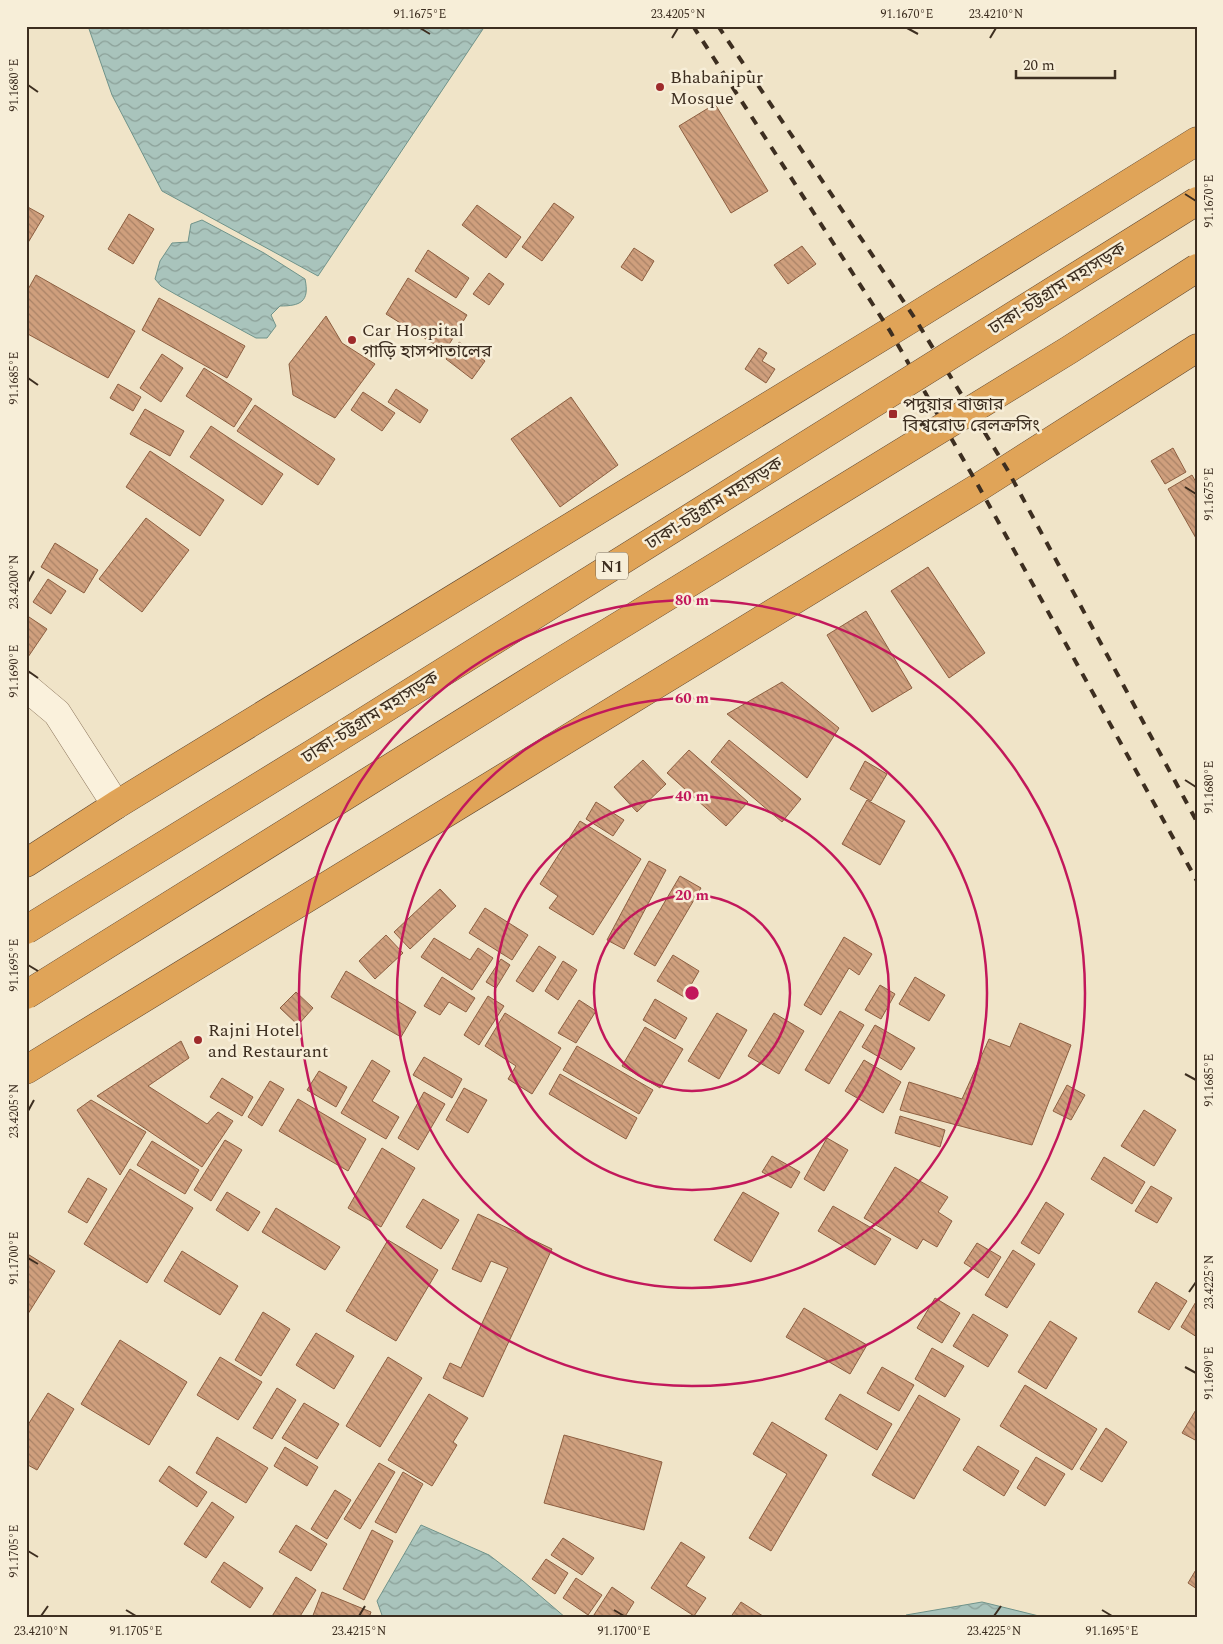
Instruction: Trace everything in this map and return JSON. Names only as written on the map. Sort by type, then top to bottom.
[{"type":"highway","points":[[26,863],[116,805],[914,317],[1197,141]]},
{"type":"highway","name":"ঢাকা-চট্টগ্রাম মহাসড়ক","points":[[26,930],[318,751],[1197,201]]},
{"type":"highway","points":[[26,996],[552,667],[1060,356],[1197,268]]},
{"type":"highway","points":[[26,1070],[986,482],[1197,348]]},
{"type":"street","points":[[26,687],[57,713],[116,805]]},
{"type":"water","points":[[88,26],[485,26],[318,276],[162,191],[112,95]]},
{"type":"water","points":[[202,220],[264,253],[305,279],[305,298],[298,304],[280,306],[271,315],[276,326],[267,338],[256,338],[161,286],[155,279],[160,261],[172,243],[188,242],[191,224]]},
{"type":"water","points":[[421,1525],[489,1555],[566,1618],[383,1618],[377,1601]]},
{"type":"water","points":[[982,1602],[1047,1618],[903,1618],[906,1615]]},
{"type":"building","points":[[715,104],[768,191],[731,213],[679,126]]},
{"type":"building","points":[[554,203],[574,217],[542,261],[522,247]]},
{"type":"building","points":[[477,205],[521,237],[506,258],[462,225]]},
{"type":"building","points":[[26,206],[44,216],[26,246]]},
{"type":"building","points":[[129,214],[154,229],[133,264],[108,249]]},
{"type":"building","points":[[802,246],[816,264],[788,284],[774,265]]},
{"type":"building","points":[[634,248],[654,261],[642,281],[621,267]]},
{"type":"building","points":[[428,250],[469,278],[456,298],[415,271]]},
{"type":"building","points":[[489,273],[504,284],[489,305],[473,294]]},
{"type":"building","points":[[36,275],[135,331],[108,378],[26,333],[26,293]]},
{"type":"building","points":[[408,278],[467,315],[445,351],[386,314]]},
{"type":"building","points":[[159,298],[245,346],[227,378],[142,330]]},
{"type":"building","points":[[326,316],[342,343],[375,364],[335,418],[293,395],[289,364]]},
{"type":"building","points":[[459,342],[485,361],[472,379],[446,359]]},
{"type":"building","points":[[759,348],[767,353],[762,361],[775,369],[766,383],[745,369]]},
{"type":"building","points":[[162,354],[183,368],[161,402],[140,388]]},
{"type":"building","points":[[204,368],[252,399],[234,427],[186,396]]},
{"type":"building","points":[[118,384],[141,397],[133,411],[110,398]]},
{"type":"building","points":[[396,389],[428,410],[420,423],[388,402]]},
{"type":"building","points":[[363,392],[395,413],[382,431],[351,410]]},
{"type":"building","points":[[571,397],[618,465],[560,507],[511,439]]},
{"type":"building","points":[[255,405],[335,459],[318,485],[237,431]]},
{"type":"building","points":[[145,409],[184,431],[170,456],[130,434]]},
{"type":"building","points":[[211,426],[283,474],[262,505],[190,457]]},
{"type":"building","points":[[1173,448],[1186,472],[1165,484],[1151,461]]},
{"type":"building","points":[[150,451],[224,500],[200,536],[126,487]]},
{"type":"building","points":[[1192,475],[1197,484],[1197,540],[1168,489]]},
{"type":"building","points":[[146,518],[189,550],[142,612],[99,579]]},
{"type":"building","points":[[55,543],[98,570],[84,593],[41,567]]},
{"type":"building","points":[[928,567],[985,653],[949,678],[891,591]]},
{"type":"building","points":[[48,579],[66,591],[51,614],[33,602]]},
{"type":"building","points":[[866,611],[912,688],[872,712],[827,635]]},
{"type":"building","points":[[26,615],[47,629],[26,660]]},
{"type":"building","points":[[782,682],[839,728],[807,778],[727,714]]},
{"type":"building","points":[[729,740],[801,799],[782,822],[711,762]]},
{"type":"building","points":[[689,750],[748,802],[726,826],[667,773]]},
{"type":"building","points":[[643,760],[666,784],[637,812],[614,787]]},
{"type":"building","points":[[865,761],[887,774],[871,801],[850,789]]},
{"type":"building","points":[[867,800],[905,821],[880,865],[842,844]]},
{"type":"building","points":[[596,802],[624,820],[613,836],[586,819]]},
{"type":"building","points":[[580,821],[641,859],[593,935],[549,908],[558,896],[540,884]]},
{"type":"building","points":[[649,861],[666,870],[624,949],[607,940]]},
{"type":"building","points":[[680,876],[701,888],[655,966],[634,954]]},
{"type":"building","points":[[440,889],[456,906],[410,949],[394,932]]},
{"type":"building","points":[[485,908],[528,935],[512,960],[469,933]]},
{"type":"building","points":[[386,935],[403,953],[375,979],[359,961]]},
{"type":"building","points":[[844,937],[872,954],[859,975],[849,968],[821,1015],[804,1005]]},
{"type":"building","points":[[434,938],[470,960],[478,948],[493,958],[472,990],[421,957]]},
{"type":"building","points":[[539,946],[556,957],[533,992],[516,981]]},
{"type":"building","points":[[673,955],[699,971],[684,997],[657,981]]},
{"type":"building","points":[[501,959],[510,965],[496,988],[486,982]]},
{"type":"building","points":[[563,961],[577,970],[558,1000],[545,991]]},
{"type":"building","points":[[346,971],[416,1012],[401,1037],[331,997]]},
{"type":"building","points":[[442,977],[475,998],[466,1012],[449,1002],[440,1015],[424,1006]]},
{"type":"building","points":[[915,977],[945,995],[929,1021],[899,1004]]},
{"type":"building","points":[[880,985],[895,994],[881,1019],[865,1010]]},
{"type":"building","points":[[296,992],[313,1008],[298,1025],[280,1008]]},
{"type":"building","points":[[488,996],[504,1006],[479,1045],[464,1035]]},
{"type":"building","points":[[655,999],[687,1018],[675,1039],[643,1020]]},
{"type":"building","points":[[579,1000],[596,1011],[576,1043],[558,1033]]},
{"type":"building","points":[[840,1011],[864,1025],[829,1084],[805,1070]]},
{"type":"building","points":[[505,1013],[561,1048],[532,1094],[508,1079],[516,1066],[485,1046]]},
{"type":"building","points":[[717,1013],[747,1030],[719,1079],[688,1061]]},
{"type":"building","points":[[774,1013],[804,1031],[779,1074],[748,1056]]},
{"type":"building","points":[[1020,1023],[1071,1045],[1032,1145],[900,1110],[909,1082],[962,1099],[989,1039],[1010,1047]]},
{"type":"building","points":[[875,1025],[915,1048],[901,1070],[862,1047]]},
{"type":"building","points":[[645,1027],[683,1049],[660,1088],[622,1066]]},
{"type":"building","points":[[181,1041],[189,1058],[148,1086],[207,1124],[218,1112],[233,1121],[202,1167],[97,1096]]},
{"type":"building","points":[[577,1046],[653,1090],[639,1114],[563,1070]]},
{"type":"building","points":[[424,1057],[462,1079],[452,1098],[413,1075]]},
{"type":"building","points":[[372,1060],[390,1071],[372,1101],[399,1117],[386,1139],[341,1113]]},
{"type":"building","points":[[864,1060],[901,1082],[883,1113],[845,1091]]},
{"type":"building","points":[[319,1071],[347,1087],[336,1107],[307,1090]]},
{"type":"building","points":[[560,1074],[637,1118],[626,1139],[549,1094]]},
{"type":"building","points":[[222,1078],[253,1097],[242,1116],[210,1097]]},
{"type":"building","points":[[270,1081],[284,1089],[262,1126],[248,1117]]},
{"type":"building","points":[[1067,1085],[1085,1095],[1071,1120],[1053,1111]]},
{"type":"building","points":[[464,1088],[487,1100],[468,1133],[446,1120]]},
{"type":"building","points":[[424,1092],[445,1104],[418,1150],[398,1138]]},
{"type":"building","points":[[298,1099],[366,1139],[348,1171],[279,1131]]},
{"type":"building","points":[[91,1100],[146,1132],[120,1175],[77,1110]]},
{"type":"building","points":[[1144,1110],[1176,1130],[1154,1166],[1121,1146]]},
{"type":"building","points":[[900,1116],[945,1130],[940,1147],[895,1133]]},
{"type":"building","points":[[827,1138],[848,1150],[824,1191],[804,1179]]},
{"type":"building","points":[[225,1140],[242,1150],[211,1201],[194,1190]]},
{"type":"building","points":[[152,1141],[199,1170],[185,1194],[137,1165]]},
{"type":"building","points":[[382,1148],[415,1168],[381,1227],[348,1208]]},
{"type":"building","points":[[772,1156],[800,1172],[791,1188],[762,1172]]},
{"type":"building","points":[[1104,1157],[1145,1182],[1132,1204],[1091,1179]]},
{"type":"building","points":[[895,1167],[948,1197],[938,1212],[952,1221],[937,1247],[923,1239],[917,1249],[864,1218]]},
{"type":"building","points":[[130,1169],[193,1208],[147,1283],[84,1244]]},
{"type":"building","points":[[88,1178],[107,1189],[87,1223],[68,1212]]},
{"type":"building","points":[[1151,1186],[1172,1198],[1157,1223],[1135,1211]]},
{"type":"building","points":[[227,1192],[260,1212],[248,1231],[216,1210]]},
{"type":"building","points":[[743,1192],[779,1213],[751,1262],[714,1240]]},
{"type":"building","points":[[423,1199],[459,1220],[441,1249],[406,1227]]},
{"type":"building","points":[[1046,1202],[1064,1214],[1039,1254],[1021,1243]]},
{"type":"building","points":[[833,1206],[891,1239],[875,1265],[818,1231]]},
{"type":"building","points":[[276,1208],[340,1247],[325,1270],[262,1232]]},
{"type":"building","points":[[478,1214],[552,1249],[483,1397],[443,1378],[450,1363],[461,1368],[508,1268],[491,1261],[481,1282],[452,1269]]},
{"type":"building","points":[[388,1240],[438,1270],[396,1341],[346,1311]]},
{"type":"building","points":[[977,1243],[1001,1257],[988,1278],[964,1263]]},
{"type":"building","points":[[1013,1250],[1035,1264],[1007,1308],[985,1295]]},
{"type":"building","points":[[182,1251],[238,1286],[220,1315],[164,1281]]},
{"type":"building","points":[[26,1253],[55,1271],[26,1317]]},
{"type":"building","points":[[1156,1282],[1187,1301],[1169,1330],[1138,1312]]},
{"type":"building","points":[[935,1298],[960,1313],[942,1343],[917,1328]]},
{"type":"building","points":[[1197,1300],[1197,1337],[1181,1327]]},
{"type":"building","points":[[804,1308],[867,1345],[850,1374],[786,1337]]},
{"type":"building","points":[[263,1312],[290,1329],[261,1376],[235,1360]]},
{"type":"building","points":[[973,1314],[1008,1335],[988,1367],[953,1346]]},
{"type":"building","points":[[1050,1321],[1077,1338],[1046,1389],[1018,1372]]},
{"type":"building","points":[[316,1333],[354,1356],[334,1389],[296,1365]]},
{"type":"building","points":[[120,1340],[187,1382],[149,1445],[81,1404]]},
{"type":"building","points":[[932,1348],[964,1366],[945,1397],[915,1379]]},
{"type":"building","points":[[220,1357],[262,1382],[238,1420],[197,1395]]},
{"type":"building","points":[[388,1357],[422,1378],[380,1447],[346,1426]]},
{"type":"building","points":[[882,1367],[914,1385],[899,1411],[867,1393]]},
{"type":"building","points":[[1025,1385],[1097,1429],[1072,1470],[1000,1426]]},
{"type":"building","points":[[277,1388],[296,1400],[272,1439],[253,1428]]},
{"type":"building","points":[[48,1393],[74,1409],[37,1470],[26,1464],[26,1428]]},
{"type":"building","points":[[429,1394],[468,1418],[453,1442],[457,1445],[432,1486],[388,1460]]},
{"type":"building","points":[[840,1394],[892,1424],[877,1450],[825,1419]]},
{"type":"building","points":[[919,1395],[960,1419],[914,1499],[872,1475]]},
{"type":"building","points":[[304,1403],[339,1424],[317,1459],[282,1438]]},
{"type":"building","points":[[1197,1408],[1197,1441],[1182,1433]]},
{"type":"building","points":[[772,1422],[827,1455],[771,1551],[749,1538],[787,1474],[753,1454]]},
{"type":"building","points":[[1106,1428],[1127,1442],[1102,1482],[1080,1469]]},
{"type":"building","points":[[564,1435],[662,1462],[644,1530],[544,1503]]},
{"type":"building","points":[[217,1437],[268,1468],[246,1503],[196,1473]]},
{"type":"building","points":[[978,1446],[1019,1471],[1004,1496],[963,1470]]},
{"type":"building","points":[[285,1447],[318,1467],[307,1486],[274,1466]]},
{"type":"building","points":[[1036,1457],[1065,1474],[1045,1506],[1017,1488]]},
{"type":"building","points":[[379,1463],[395,1472],[360,1529],[344,1519]]},
{"type":"building","points":[[169,1466],[207,1492],[197,1507],[159,1481]]},
{"type":"building","points":[[403,1472],[423,1484],[396,1533],[375,1522]]},
{"type":"building","points":[[335,1490],[351,1500],[327,1539],[311,1529]]},
{"type":"building","points":[[212,1502],[234,1517],[206,1558],[184,1544]]},
{"type":"building","points":[[296,1525],[327,1544],[311,1571],[279,1552]]},
{"type":"building","points":[[372,1530],[393,1541],[364,1600],[343,1589]]},
{"type":"building","points":[[563,1538],[594,1558],[582,1575],[551,1555]]},
{"type":"building","points":[[681,1542],[705,1557],[686,1586],[706,1598],[694,1616],[651,1588]]},
{"type":"building","points":[[546,1559],[568,1573],[555,1594],[532,1579]]},
{"type":"building","points":[[224,1562],[263,1588],[250,1608],[211,1582]]},
{"type":"building","points":[[1197,1568],[1197,1589],[1188,1583]]},
{"type":"building","points":[[296,1577],[316,1590],[299,1618],[271,1618]]},
{"type":"building","points":[[576,1578],[602,1595],[588,1615],[563,1598]]},
{"type":"building","points":[[612,1587],[634,1602],[624,1618],[592,1618]]},
{"type":"building","points":[[322,1592],[371,1612],[369,1618],[312,1618]]},
{"type":"building","points":[[741,1602],[766,1618],[730,1618]]},
{"type":"railway","points":[[693,26],[890,331],[979,487],[1197,881]]},
{"type":"railway","points":[[718,26],[914,317],[1007,469],[1197,822]]},
{"type":"place","name":"Bhabanipur Mosque","points":[[660,87]]},
{"type":"place","name":"Car Hospital গাড়ি হাসপাতালের","points":[[352,340]]},
{"type":"place","name":"পদুয়ার বাজার বিশ্বরোড রেলক্রসিং","points":[[893,414]]},
{"type":"place","name":"Rajni Hotel and Restaurant","points":[[198,1040]]}]
